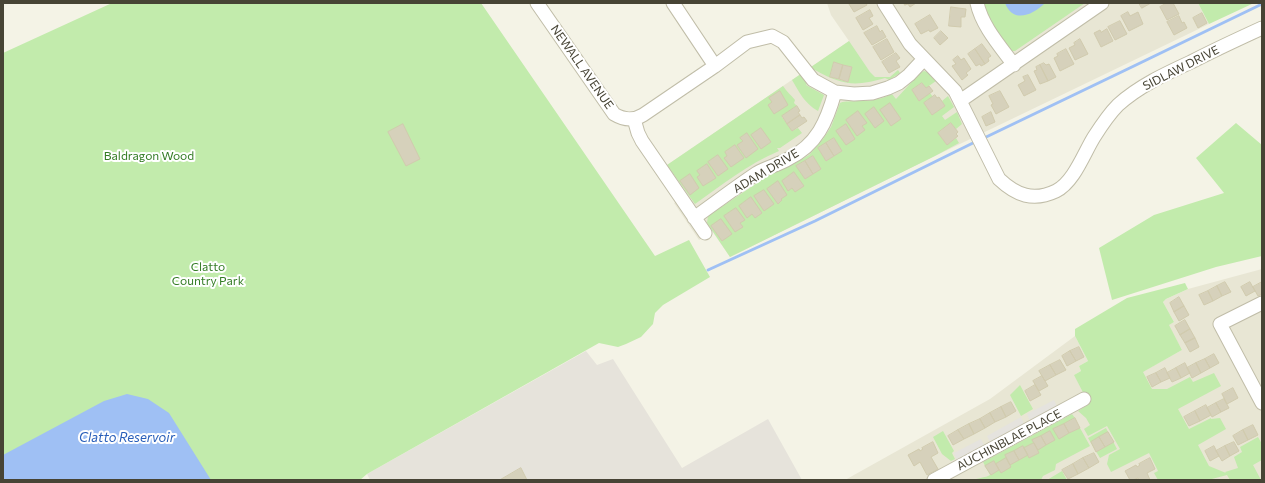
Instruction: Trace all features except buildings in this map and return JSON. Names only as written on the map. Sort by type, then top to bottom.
[{"type":"street","name":"NEWALL AVENUE","points":[[537,3],[614,114],[624,119],[634,119]]},
{"type":"street","points":[[673,3],[715,66]]},
{"type":"street","name":"SIDLAW DRIVE","points":[[884,3],[910,44],[955,91],[999,178],[1017,193],[1031,196],[1046,195],[1058,190],[1067,182],[1105,120],[1117,106],[1130,95],[1155,79],[1262,28]]},
{"type":"street","points":[[977,3],[979,12],[986,25],[1014,65]]},
{"type":"street","points":[[960,101],[1102,3]]},
{"type":"street","points":[[706,234],[642,141],[634,119],[643,115],[715,66],[747,42],[772,36],[783,42],[813,80],[835,92],[854,94],[872,93],[888,88],[899,83],[909,75],[924,59]]},
{"type":"street","name":"ADAM DRIVE","points":[[694,218],[757,173],[769,166],[787,160],[798,154],[810,144],[827,120],[835,92]]},
{"type":"street","points":[[1262,303],[1220,324],[1262,403]]},
{"type":"street","name":"AUCHINBLAE PLACE","points":[[934,480],[1084,399]]},
{"type":"shaded area","points":[[827,3],[1198,3],[1209,24],[730,257],[712,231],[699,240],[674,203],[687,194],[667,165],[849,41],[831,15]]},
{"type":"shaded area","points":[[1262,269],[1262,480],[845,480],[990,399],[1075,336],[1088,361],[1079,366],[1081,371],[1074,375],[1144,371],[1182,350],[1168,325],[1174,322],[1163,302],[1166,299],[1188,289]]},
{"type":"shaded area","points":[[586,351],[597,365],[613,359],[682,468],[768,419],[802,480],[370,480],[367,474]]},
{"type":"shaded area","points":[[1054,400],[1057,406],[1030,421],[1027,414]]},
{"type":"shaded area","points":[[1021,417],[1024,424],[990,442],[987,436]]},
{"type":"shaded area","points":[[981,439],[984,445],[957,460],[954,453]]},
{"type":"green space","name":"Clatto Country Park","points":[[112,3],[481,3],[655,256],[689,240],[710,277],[663,305],[655,313],[653,324],[641,337],[618,347],[599,343],[367,474],[360,480],[3,480],[3,53]]},
{"type":"green space","points":[[981,3],[1085,3],[1015,51],[1010,51],[989,22]]},
{"type":"green space","points":[[1198,3],[1254,3],[1209,24]]},
{"type":"green space","points":[[849,41],[875,77],[890,77],[898,70],[900,73],[889,80],[885,78],[865,83],[849,83],[833,79],[815,70],[806,85],[824,95],[818,111],[806,101],[792,80]],"holes":[[[834,63],[852,67],[848,82],[830,77]]]},
{"type":"green space","points":[[924,71],[927,72],[936,81],[926,88],[922,83],[912,90],[919,101],[930,93],[933,97],[924,103],[932,115],[945,106],[942,101],[948,96],[954,107],[942,116],[945,120],[957,112],[962,124],[956,129],[951,123],[938,133],[947,145],[956,138],[959,143],[730,257],[707,223],[708,216],[773,173],[792,165],[809,155],[831,127],[840,103],[876,100],[892,94],[896,99],[920,73]],"holes":[[[834,138],[842,151],[826,161],[818,148]],[[813,156],[821,169],[805,179],[797,166]]]},
{"type":"green space","points":[[783,86],[795,100],[794,103],[797,106],[782,117],[792,131],[798,128],[802,133],[780,148],[777,148],[779,151],[746,168],[695,204],[667,165]]},
{"type":"green space","points":[[1236,123],[1262,145],[1262,256],[1216,267],[1112,300],[1099,248],[1154,215],[1224,193],[1196,158]]},
{"type":"green space","points":[[1185,283],[1188,289],[1166,299],[1163,302],[1174,322],[1169,325],[1182,350],[1143,372],[1152,389],[1167,389],[1190,377],[1193,382],[1214,373],[1221,386],[1178,409],[1189,429],[1211,418],[1220,418],[1226,429],[1198,445],[1209,466],[1226,473],[1225,472],[1238,468],[1234,457],[1242,452],[1240,447],[1258,437],[1262,444],[1262,460],[1253,465],[1261,480],[1230,480],[1227,475],[1208,480],[1158,480],[1154,473],[1158,471],[1149,453],[1111,472],[1107,464],[1109,455],[1120,449],[1107,426],[1088,436],[1084,429],[1090,425],[1086,418],[1078,411],[1089,404],[1074,375],[1081,371],[1079,366],[1088,361],[1075,336],[1075,329],[1127,298]]},
{"type":"green space","points":[[1020,385],[1033,409],[1021,416],[1010,395]]},
{"type":"green space","points":[[1072,414],[1075,418],[1064,424],[1069,433],[1080,428],[1090,446],[1056,464],[1055,470],[1043,476],[1041,480],[974,480],[990,475],[983,462]]},
{"type":"green space","points":[[1106,428],[1117,449],[1100,458],[1088,438]]},
{"type":"green space","points":[[943,431],[954,451],[952,453],[955,459],[951,461],[942,454],[933,437]]},
{"type":"green space","points":[[1062,471],[1067,480],[1047,480]]},
{"type":"water","points":[[1005,3],[1045,3],[1029,14],[1018,15],[1013,14]]},
{"type":"water","name":"Clatto Reservoir","points":[[127,394],[148,399],[169,413],[211,480],[3,480],[3,455],[104,401]]},
{"type":"waterway","points":[[982,139],[1262,4]]},
{"type":"waterway","points":[[708,270],[815,221],[977,141]]},
{"type":"park label","name":"Baldragon Wood","points":[[149,156]]}]
